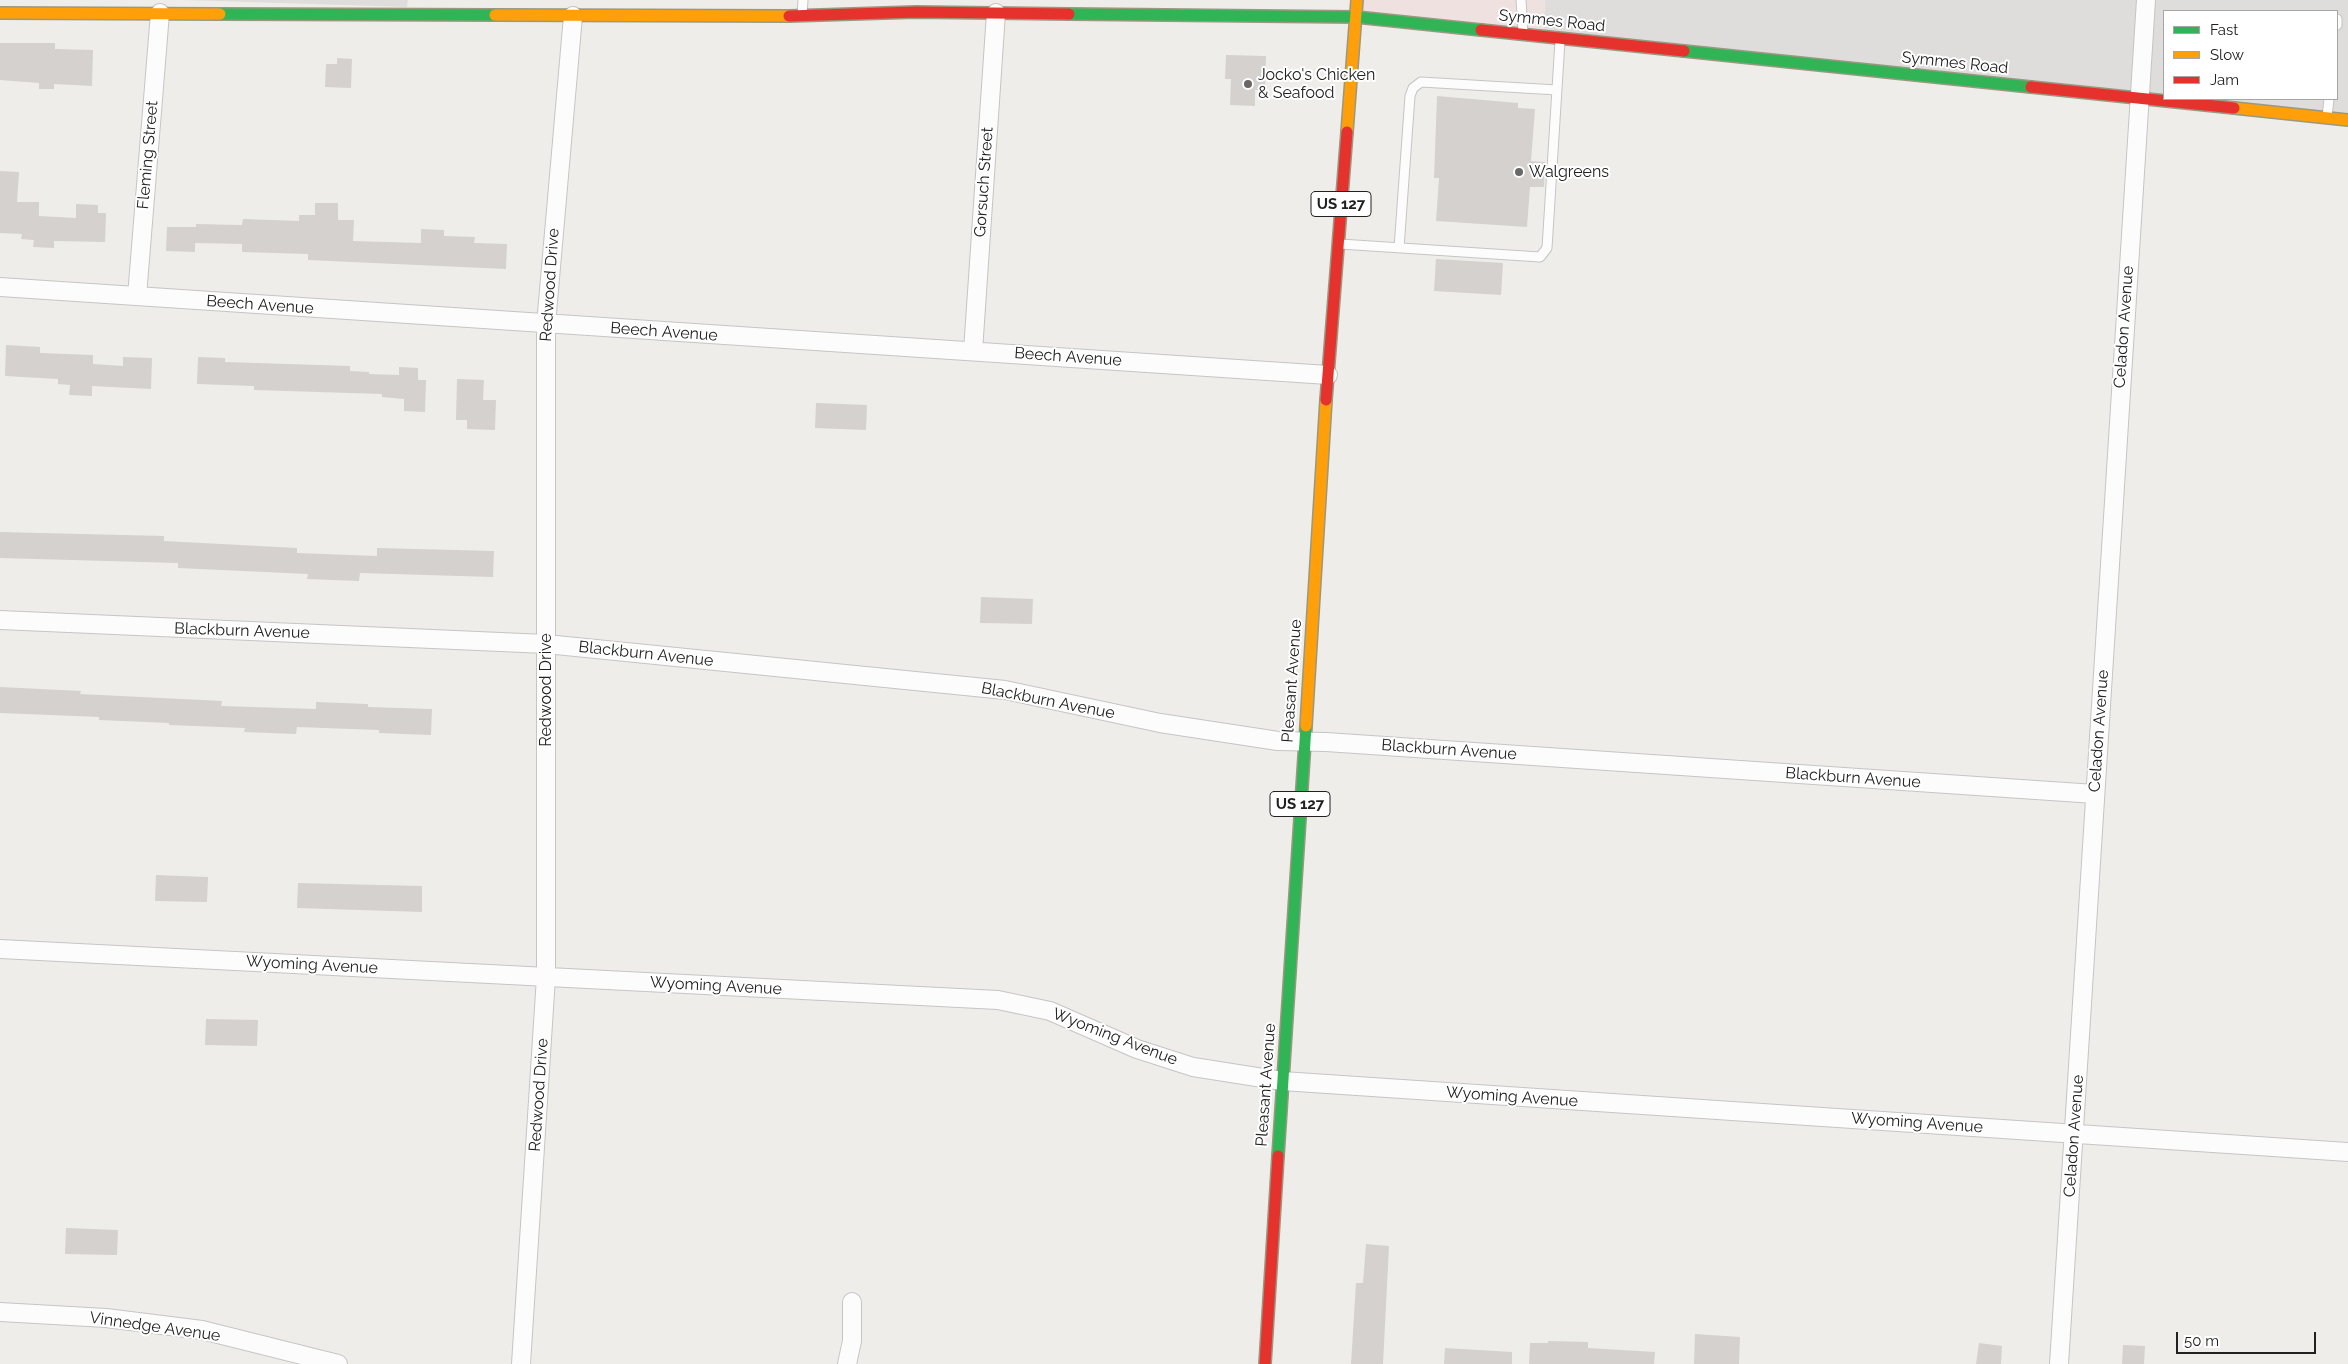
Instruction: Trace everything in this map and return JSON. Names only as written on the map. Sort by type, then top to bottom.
[{"type":"main road","name":"Pleasant Avenue","points":[[1265,1364],[1328,375],[1357,0]]},
{"type":"main road","name":"Symmes Road","points":[[0,13],[160,13],[228,7],[802,16],[916,12],[1217,11],[1356,17],[2348,120]]},
{"type":"street","name":"Celadon Avenue","points":[[2059,1364],[2075,1134],[2138,99],[2146,0]]},
{"type":"street","name":"Redwood Drive","points":[[521,1364],[546,977],[546,324],[573,12]]},
{"type":"street","name":"Fleming Street","points":[[137,296],[160,13]]},
{"type":"street","name":"Gorsuch Street","points":[[973,351],[996,13]]},
{"type":"street","name":"Beech Avenue","points":[[0,287],[1328,375]]},
{"type":"street","name":"Blackburn Avenue","points":[[0,620],[546,644],[1005,690],[1160,723],[1278,741],[1304,741],[2095,794]]},
{"type":"street","name":"Wyoming Avenue","points":[[0,949],[998,1000],[1050,1011],[1137,1049],[1193,1067],[1282,1082],[2348,1152]]},
{"type":"street","points":[[847,1364],[852,1341],[852,1302]]},
{"type":"street","name":"Vinnedge Avenue","points":[[0,1312],[106,1318],[202,1330],[338,1364]]},
{"type":"lane","points":[[802,16],[803,0]]},
{"type":"lane","points":[[1520,0],[1524,34]]},
{"type":"lane","points":[[1338,244],[1540,256],[1547,248],[1560,38]]},
{"type":"lane","points":[[1399,248],[1410,96],[1413,88],[1421,82],[1557,90]]},
{"type":"lane","points":[[2326,118],[2329,100]]},
{"type":"shaded area","points":[[185,0],[408,0],[407,7]]},
{"type":"shaded area","points":[[1357,0],[1545,0],[1543,36],[1356,17]]},
{"type":"shaded area","points":[[1545,0],[2348,0],[2348,119],[2164,100],[2338,100],[2338,10],[2163,10],[2163,100],[1543,36]]},
{"type":"building","points":[[0,43],[55,43],[55,49],[93,50],[92,86],[54,84],[54,89],[39,89],[39,83],[0,80]]},
{"type":"building","name":"Jocko's Chicken & Seafood","points":[[1226,55],[1266,56],[1265,90],[1255,90],[1255,106],[1230,105],[1231,79],[1225,79]]},
{"type":"building","points":[[337,58],[352,59],[351,88],[325,87],[326,64],[337,64]]},
{"type":"building","name":"Walgreens","points":[[1437,96],[1518,103],[1518,108],[1535,109],[1531,161],[1545,162],[1544,187],[1530,187],[1527,227],[1436,221],[1439,178],[1434,178]]},
{"type":"building","points":[[0,171],[19,172],[17,202],[39,202],[39,216],[76,218],[76,204],[98,205],[98,213],[106,213],[105,242],[54,241],[54,248],[33,247],[34,240],[21,239],[22,234],[0,233]]},
{"type":"building","points":[[315,203],[338,203],[338,220],[354,220],[353,241],[421,243],[421,229],[444,230],[444,236],[475,237],[474,243],[507,244],[506,269],[308,260],[308,254],[242,252],[242,244],[195,243],[195,252],[166,251],[167,227],[196,227],[196,224],[242,225],[243,219],[299,221],[299,215],[315,215]]},
{"type":"building","points":[[1436,259],[1503,263],[1501,295],[1434,291]]},
{"type":"building","points":[[6,345],[40,347],[40,353],[93,355],[93,364],[123,366],[123,357],[152,358],[151,389],[92,386],[92,396],[69,395],[70,385],[58,384],[58,379],[5,376]]},
{"type":"building","points":[[198,357],[225,358],[225,362],[350,366],[350,371],[369,372],[369,374],[399,375],[399,367],[418,368],[418,380],[426,380],[425,412],[404,411],[404,399],[382,397],[382,394],[254,390],[254,386],[197,384]]},
{"type":"building","points":[[457,379],[484,380],[483,400],[496,400],[495,430],[467,429],[467,420],[456,420]]},
{"type":"building","points":[[816,403],[867,405],[866,430],[815,428]]},
{"type":"building","points":[[0,532],[164,536],[164,541],[297,548],[297,553],[377,556],[377,548],[494,551],[493,577],[360,573],[359,581],[307,579],[308,574],[178,568],[178,563],[0,558]]},
{"type":"building","points":[[981,597],[1033,599],[1032,624],[980,623]]},
{"type":"building","points":[[0,687],[81,691],[80,694],[222,701],[221,706],[316,709],[316,702],[368,704],[368,707],[432,709],[431,735],[379,733],[379,730],[297,727],[296,734],[244,732],[245,728],[99,720],[99,717],[0,713]]},
{"type":"building","points":[[156,875],[208,877],[207,902],[155,901]]},
{"type":"building","points":[[298,883],[422,886],[422,912],[297,908]]},
{"type":"building","points":[[206,1019],[258,1020],[257,1046],[205,1045]]},
{"type":"building","points":[[66,1228],[118,1230],[117,1255],[65,1254]]},
{"type":"building","points":[[1366,1244],[1389,1246],[1383,1364],[1351,1364],[1356,1283],[1363,1283]]},
{"type":"building","points":[[1695,1334],[1740,1337],[1739,1364],[1694,1364]]},
{"type":"building","points":[[1548,1341],[1588,1342],[1588,1348],[1655,1352],[1654,1364],[1529,1364],[1530,1343],[1548,1343]]},
{"type":"building","points":[[1979,1343],[2002,1346],[2001,1364],[1976,1364]]},
{"type":"building","points":[[2123,1345],[2145,1346],[2144,1364],[2122,1364]]},
{"type":"building","points":[[1445,1348],[1512,1352],[1512,1364],[1444,1364]]},
{"type":"traffic: fast","points":[[220,14],[495,15]]},
{"type":"traffic: fast","points":[[1069,14],[1356,17],[1481,30]]},
{"type":"traffic: fast","points":[[1684,51],[2031,87]]},
{"type":"traffic: fast","points":[[1278,1156],[1306,726]]},
{"type":"traffic: slow","points":[[1347,132],[1357,0]]},
{"type":"traffic: slow","points":[[0,13],[220,14]]},
{"type":"traffic: slow","points":[[495,15],[789,16]]},
{"type":"traffic: slow","points":[[2234,108],[2348,120]]},
{"type":"traffic: slow","points":[[1306,726],[1326,400]]},
{"type":"traffic: jam","points":[[789,16],[916,12],[1069,14]]},
{"type":"traffic: jam","points":[[1481,30],[1684,51]]},
{"type":"traffic: jam","points":[[2031,87],[2234,108]]},
{"type":"traffic: jam","points":[[1326,400],[1347,132]]},
{"type":"traffic: jam","points":[[1265,1364],[1278,1156]]},
{"type":"place","name":"Jocko's Chicken & Seafood","points":[[1248,84]]},
{"type":"place","name":"Walgreens","points":[[1519,172]]}]
